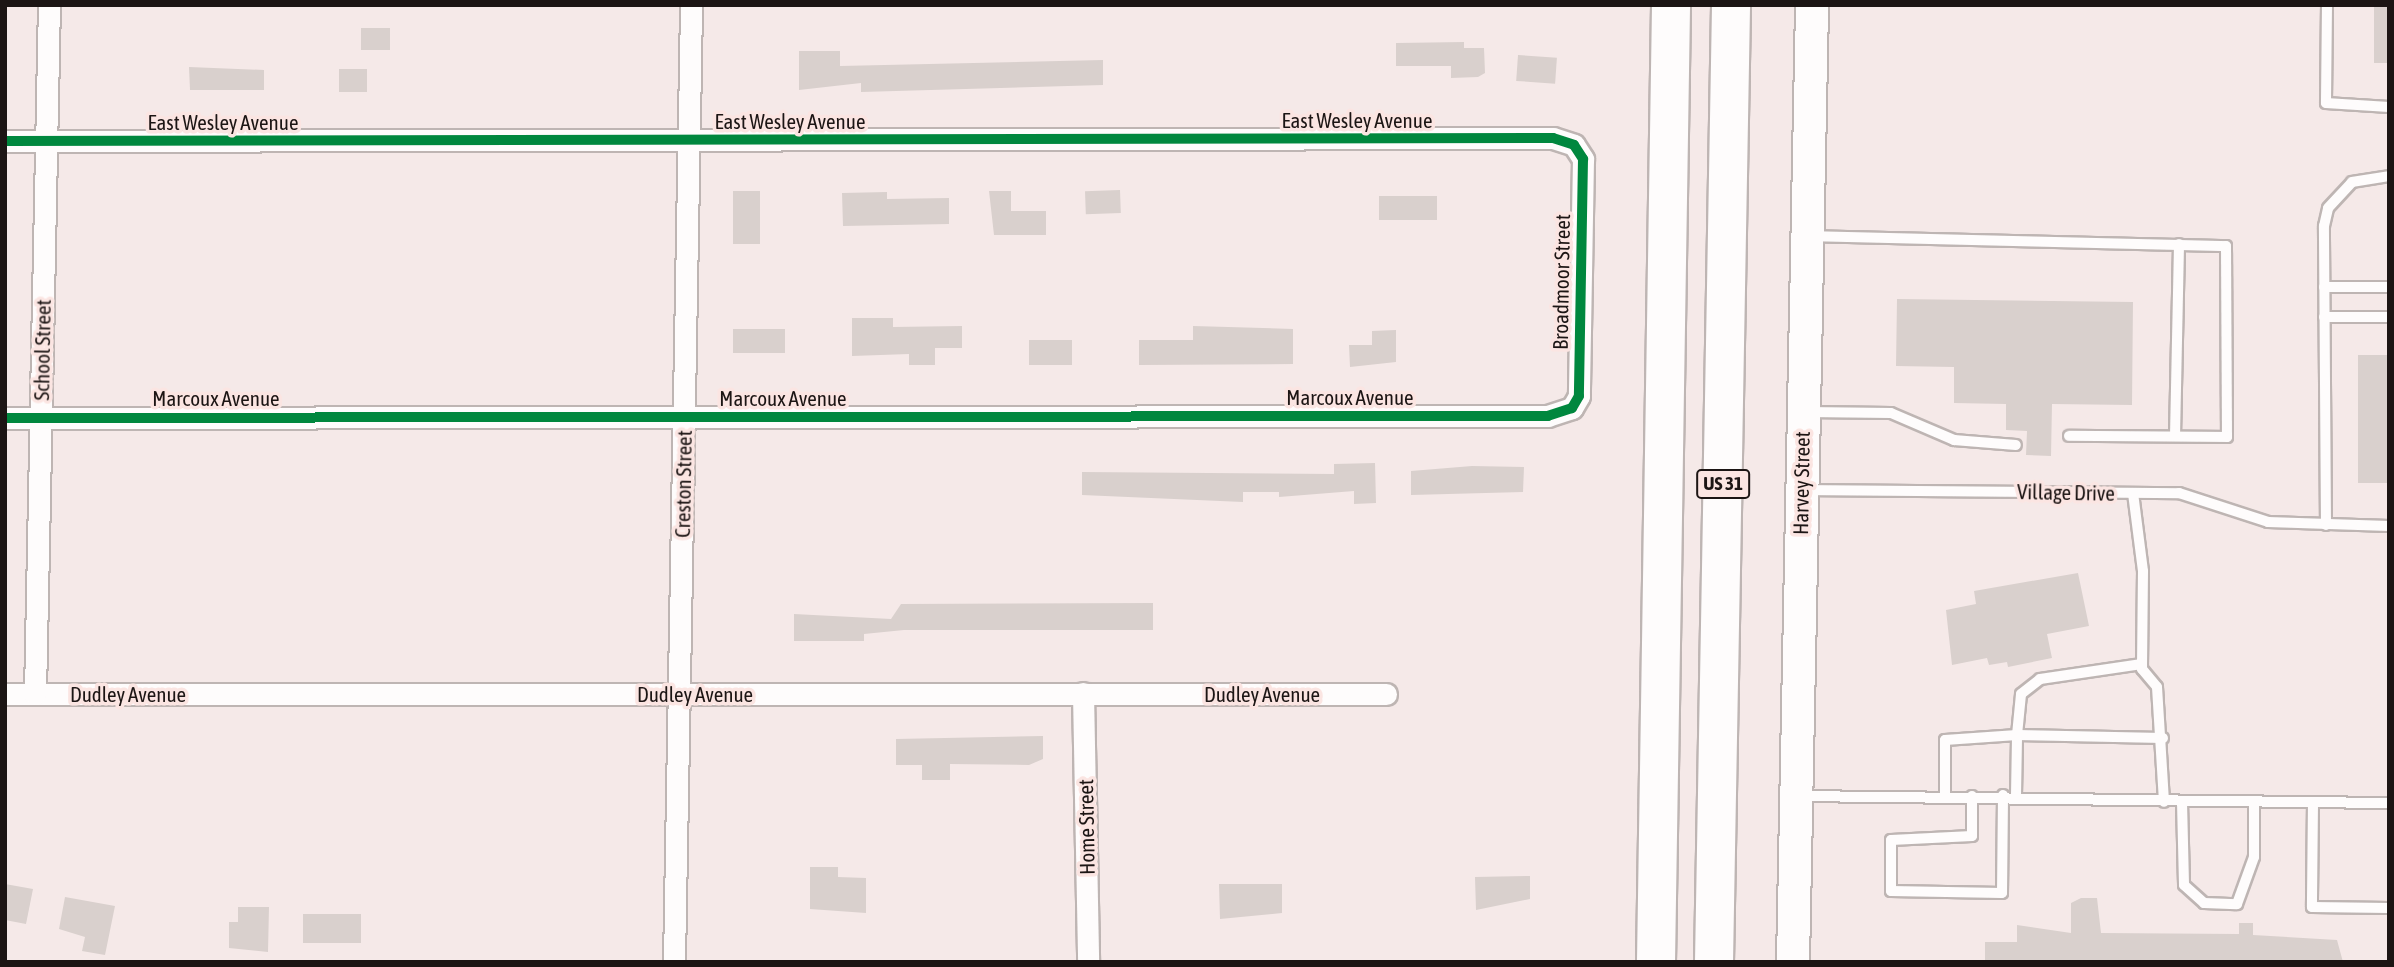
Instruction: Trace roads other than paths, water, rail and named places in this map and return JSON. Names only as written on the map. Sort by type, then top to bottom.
[{"type":"highway","name":"US 31","points":[[1656,962],[1671,5]]},
{"type":"highway","name":"US 31","points":[[1714,962],[1731,5]]},
{"type":"street","name":"School Street","points":[[35,694],[49,5]]},
{"type":"street","name":"Creston Street","points":[[674,962],[691,5]]},
{"type":"street","name":"Harvey Street","points":[[1793,962],[1812,5]]},
{"type":"street","name":"East Wesley Avenue","points":[[5,141],[1553,138],[1574,145]]},
{"type":"street","name":"Broadmoor Street","points":[[1560,413],[1579,396],[1583,159],[1574,145]]},
{"type":"street","name":"Marcoux Avenue","points":[[5,418],[1560,413]]},
{"type":"street","name":"Home Street","points":[[1083,693],[1088,962]]},
{"type":"street","name":"Dudley Avenue","points":[[5,694],[1386,694]]},
{"type":"lane","points":[[2327,5],[2326,103],[2389,107]]},
{"type":"lane","points":[[2326,525],[2324,287],[2328,208],[2352,182],[2389,176]]},
{"type":"lane","points":[[1808,236],[2226,246],[2227,438],[2069,436]]},
{"type":"lane","points":[[2175,436],[2179,244]]},
{"type":"lane","points":[[2324,287],[2389,287]]},
{"type":"lane","points":[[2324,317],[2389,317]]},
{"type":"lane","points":[[1803,412],[1891,413],[1954,440],[2016,445]]},
{"type":"lane","name":"Village Drive","points":[[1801,490],[2179,493],[2269,522],[2389,526]]},
{"type":"lane","points":[[2133,493],[2143,571],[2142,664],[2157,687],[2163,738],[2164,802]]},
{"type":"lane","points":[[2016,795],[2021,694],[2040,679],[2142,664]]},
{"type":"lane","points":[[1945,796],[1945,740],[2017,735],[2163,738]]},
{"type":"lane","points":[[1972,796],[1972,836],[1891,840],[1891,891],[2002,893],[2003,795]]},
{"type":"lane","points":[[1796,796],[2016,795],[2164,802],[2389,803]]},
{"type":"lane","points":[[2182,802],[2184,885],[2204,903],[2237,904],[2254,857],[2254,803]]},
{"type":"lane","points":[[2313,803],[2312,907],[2389,908]]}]
